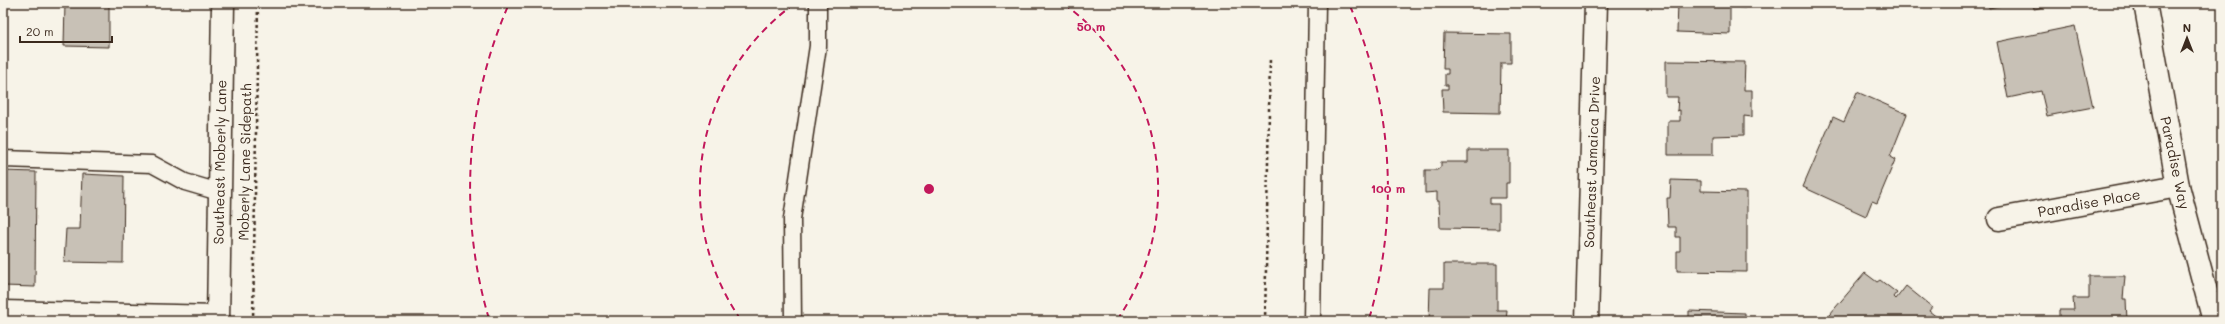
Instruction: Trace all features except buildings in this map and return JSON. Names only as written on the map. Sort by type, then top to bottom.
[{"type":"street","name":"Southeast Moberly Lane","points":[[218,319],[223,3]]},
{"type":"street","name":"Southeast Jamaica Drive","points":[[1587,321],[1596,3]]},
{"type":"street","name":"Paradise Way","points":[[2145,3],[2178,186],[2214,321]]},
{"type":"street","name":"Paradise Place","points":[[2000,219],[2178,186]]},
{"type":"street","points":[[3,312],[218,319]]},
{"type":"lane","points":[[793,321],[792,219],[818,46],[818,3]]},
{"type":"lane","points":[[1312,321],[1317,3]]},
{"type":"lane","points":[[3,158],[152,164],[185,182],[219,192]]},
{"type":"path","name":"Moberly Lane Sidepath","points":[[252,321],[258,3]]},
{"type":"path","points":[[1264,321],[1270,57]]}]
